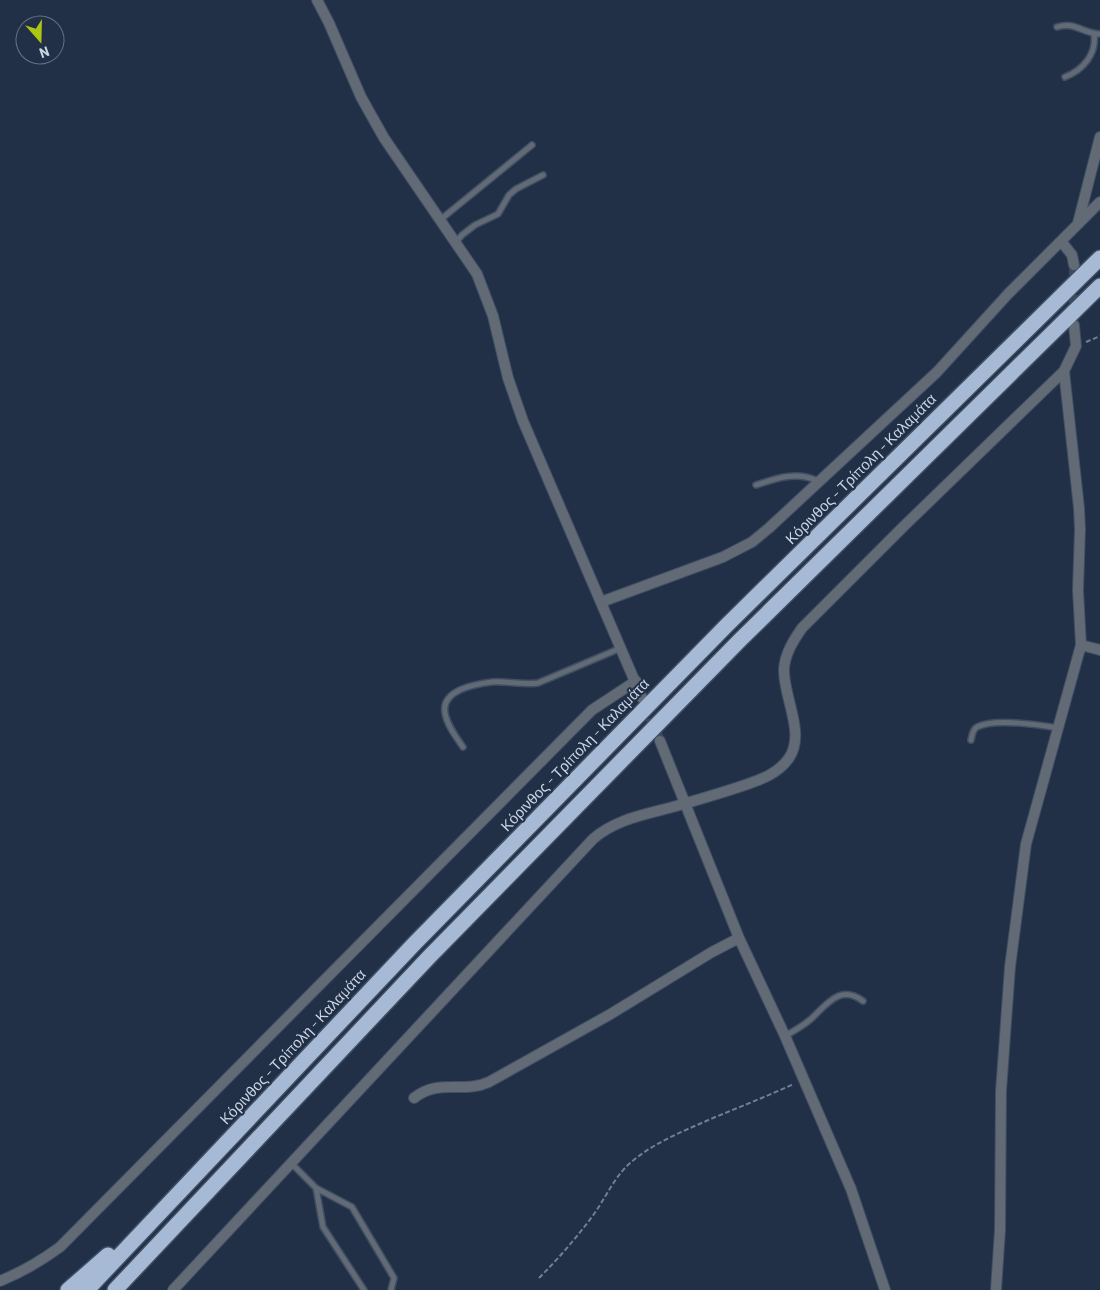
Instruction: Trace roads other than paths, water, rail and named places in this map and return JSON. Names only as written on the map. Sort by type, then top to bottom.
[{"type":"highway","name":"Κόρινθος - Τρίπολη - Καλαμάτα","points":[[87,1290],[415,943],[727,625],[1100,258]]},
{"type":"highway","points":[[115,1290],[423,964],[740,640],[1100,286]]},
{"type":"highway","points":[[68,1290],[170,1202]]},
{"type":"highway","points":[[125,1290],[152,1251]]},
{"type":"street","points":[[317,0],[374,121],[411,180],[477,274],[488,299],[508,378],[523,421],[642,698]]},
{"type":"street","points":[[1078,224],[1100,137]]},
{"type":"street","points":[[601,602],[723,557],[752,542],[937,372],[1008,294],[1100,202]]},
{"type":"street","points":[[1061,241],[1072,255],[1074,265]]},
{"type":"street","points":[[173,1290],[603,830],[624,820],[713,796],[754,782],[772,774],[783,766],[791,755],[796,742],[796,732],[785,687],[784,669],[792,642],[802,628],[903,527],[1064,371],[1076,346],[1074,326]]},
{"type":"street","points":[[996,1290],[1000,1230],[1001,1092],[1010,967],[1026,844],[1081,645],[1078,590],[1080,515],[1064,371]]},
{"type":"street","points":[[1081,645],[1100,650]]},
{"type":"street","points":[[0,1281],[36,1264],[60,1247],[592,710],[636,681]]},
{"type":"street","points":[[660,742],[739,938],[785,1036],[851,1189],[885,1290]]},
{"type":"street","points":[[414,1098],[421,1092],[437,1087],[470,1087],[494,1080],[739,938]]},
{"type":"lane","points":[[1057,26],[1068,24],[1094,34],[1100,34]]},
{"type":"lane","points":[[1065,77],[1084,66],[1092,48],[1094,34]]},
{"type":"lane","points":[[440,220],[532,145]]},
{"type":"lane","points":[[456,242],[475,225],[498,214],[509,195],[516,189],[543,175]]},
{"type":"lane","points":[[756,485],[777,478],[796,476],[806,476],[818,481]]},
{"type":"lane","points":[[463,747],[444,711],[453,693],[493,682],[538,683],[621,648]]},
{"type":"lane","points":[[970,740],[976,727],[991,724],[1032,724],[1059,728]]},
{"type":"lane","points":[[785,1036],[802,1025],[825,1003],[835,997],[846,994],[863,1001]]},
{"type":"lane","points":[[291,1163],[316,1188],[352,1207],[394,1278],[391,1290]]},
{"type":"lane","points":[[316,1188],[323,1227],[364,1290]]},
{"type":"tunnel","points":[[1074,265],[1074,314]]},
{"type":"tunnel","points":[[645,704],[660,741]]}]
